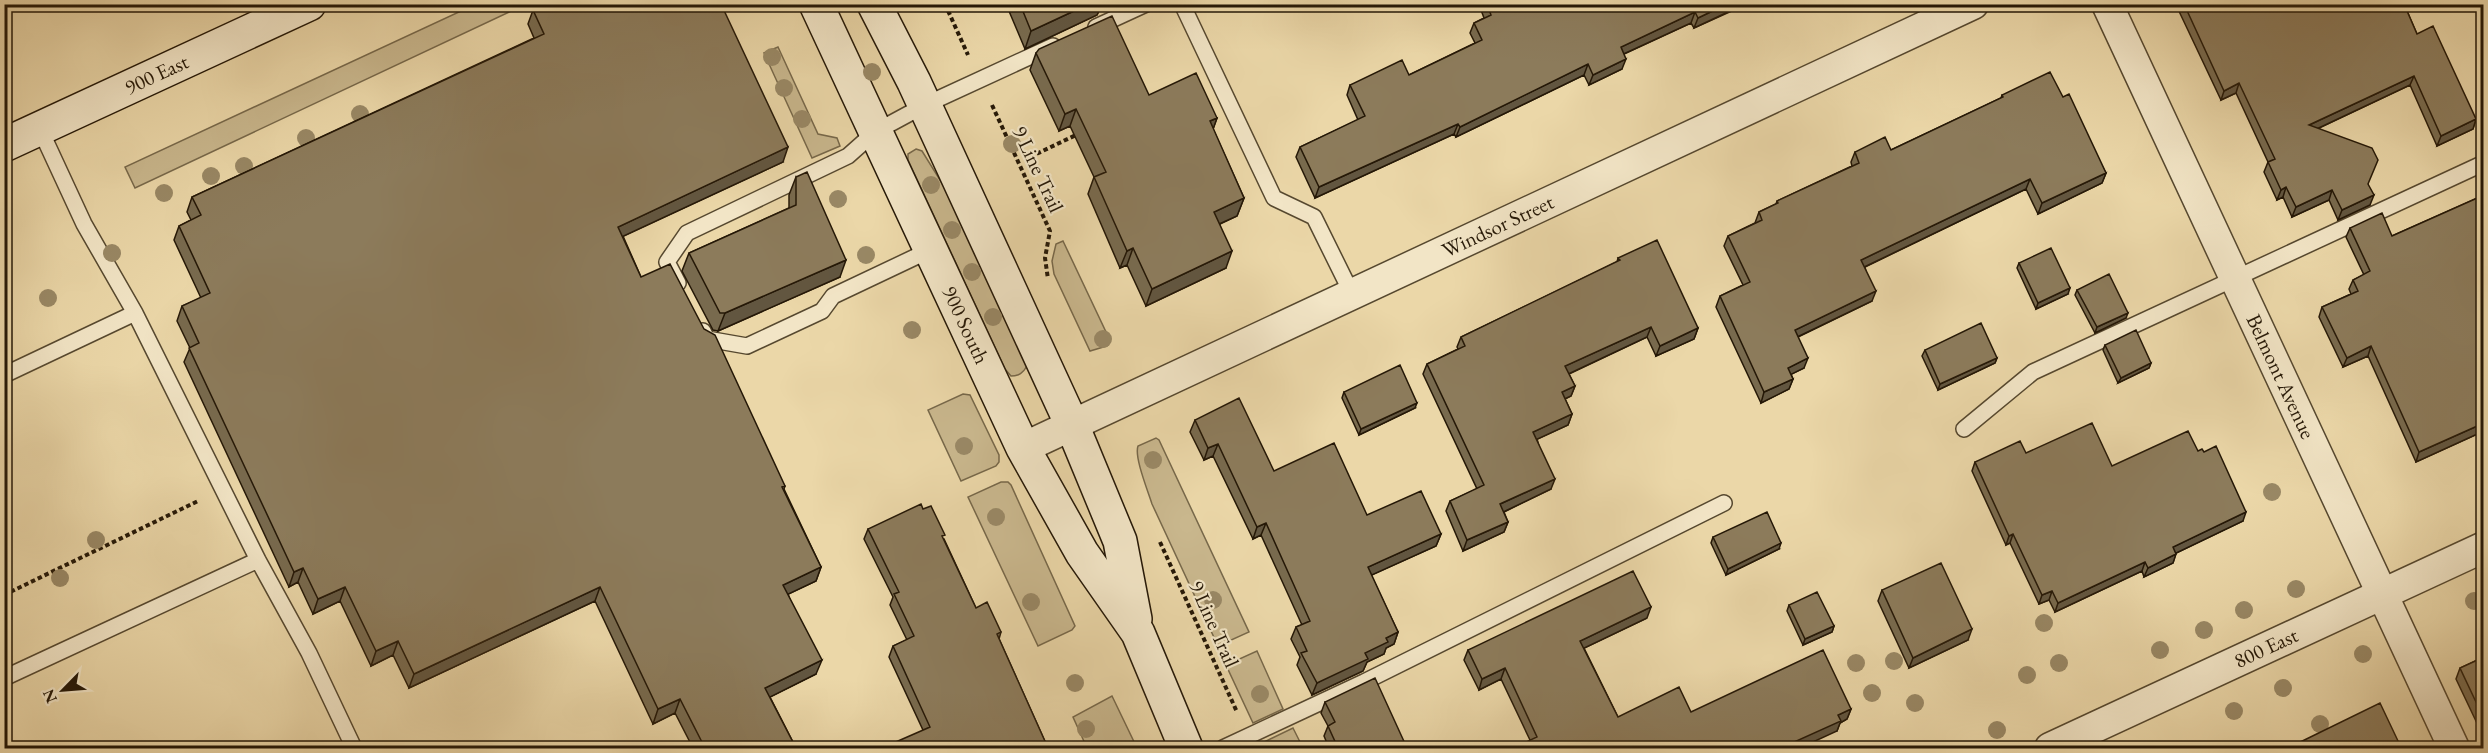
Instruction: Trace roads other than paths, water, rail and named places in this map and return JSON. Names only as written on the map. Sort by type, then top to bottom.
[{"type":"street","name":"900 East","points":[[4,145],[309,4]]},
{"type":"street","name":"900 South","points":[[816,4],[1023,448],[1082,553],[1138,633]]},
{"type":"street","name":"900 South","points":[[874,4],[925,105],[1072,425],[1120,541],[1138,633],[1186,748]]},
{"type":"street","name":"Windsor Street","points":[[1023,448],[1972,4]]},
{"type":"street","name":"Belmont Avenue","points":[[2107,4],[2454,748]]},
{"type":"street","name":"800 East","points":[[2050,748],[2484,547]]},
{"type":"lane","points":[[1084,32],[1146,4]]},
{"type":"lane","points":[[1182,4],[1274,198],[1314,217],[1352,294]]},
{"type":"lane","points":[[687,300],[667,261],[687,233],[848,156],[875,132],[925,105],[1063,42]]},
{"type":"lane","points":[[40,129],[84,224],[135,313],[258,561],[309,653],[354,748]]},
{"type":"lane","points":[[1964,429],[2033,372],[2484,163]]},
{"type":"lane","points":[[697,319],[707,339],[747,346],[822,311],[833,296],[930,250]]},
{"type":"lane","points":[[4,375],[135,313]]},
{"type":"lane","points":[[1223,748],[1724,503]]},
{"type":"lane","points":[[4,678],[258,561]]}]
